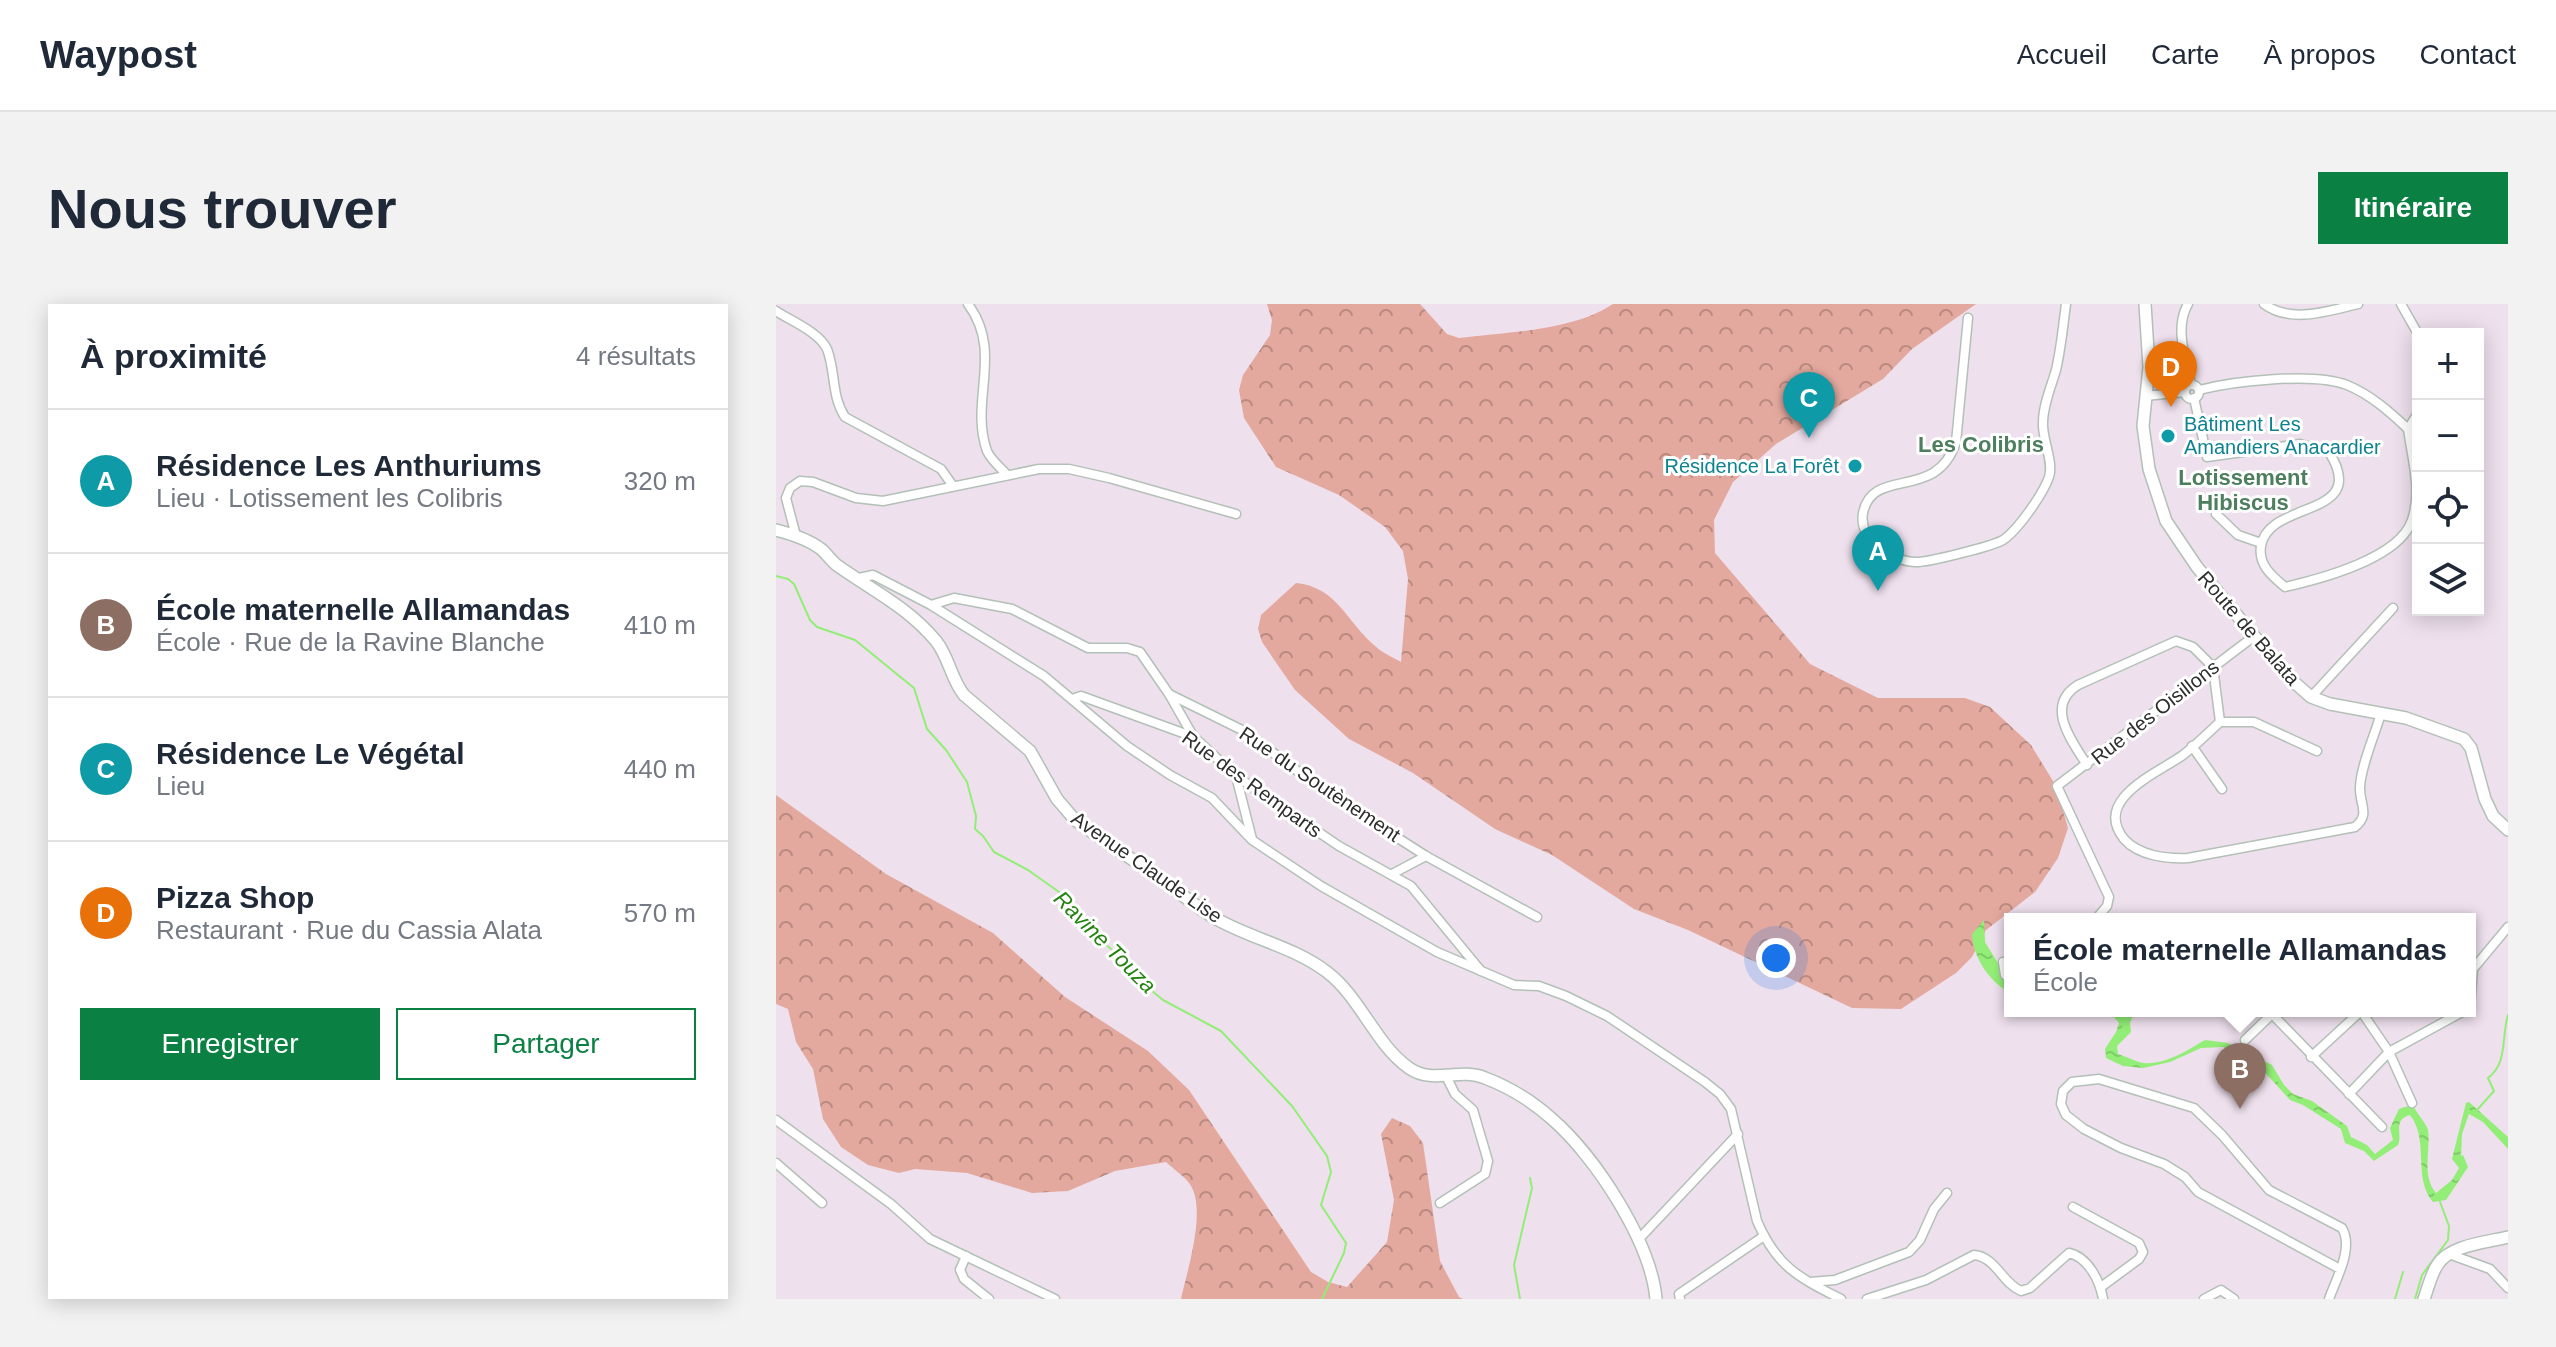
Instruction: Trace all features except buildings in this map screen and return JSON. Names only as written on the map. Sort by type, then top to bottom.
[{"type":"street","points":[[968,304],[981,323],[985,344],[981,418],[988,453],[1007,475]]},
{"type":"street","points":[[1968,318],[1952,456],[1943,468],[1930,476],[1882,488],[1865,504],[1862,519],[1869,538],[1885,552],[1904,560],[1923,561],[2000,541],[2014,531],[2030,509],[2050,475],[2043,424],[2057,368],[2066,304]]},
{"type":"street","name":"Route de Balata","points":[[2145,304],[2149,367],[2143,426],[2149,469],[2166,521],[2197,567],[2288,677],[2311,697],[2330,704],[2406,718],[2464,739],[2471,748],[2493,816],[2508,830]]},
{"type":"street","points":[[2145,396],[2192,391],[2221,384],[2321,379],[2347,385],[2380,404],[2408,429],[2417,489],[2412,521],[2404,534],[2386,549],[2319,579],[2285,587],[2271,575],[2260,559],[2261,543],[2269,530],[2283,520],[2329,499],[2337,491],[2340,477],[2336,463],[2329,452],[2300,444],[2207,457],[2192,391],[2181,330],[2183,312],[2188,304]]},
{"type":"street","points":[[2264,304],[2285,313],[2315,314],[2358,304]]},
{"type":"street","points":[[2315,314],[2318,304]]},
{"type":"street","points":[[2401,304],[2415,328]]},
{"type":"street","points":[[776,311],[817,337],[826,348],[837,404],[845,417],[941,469],[953,486]]},
{"type":"street","points":[[2408,429],[2412,423]]},
{"type":"street","points":[[796,536],[786,498],[790,488],[800,481],[813,482],[856,498],[883,501],[1039,469],[1069,469],[1236,514]]},
{"type":"street","points":[[2216,514],[2238,535],[2261,543]]},
{"type":"street","name":"Avenue Claude Lise","points":[[776,530],[821,549],[838,566],[896,605],[933,638],[941,648],[956,685],[1030,751],[1057,799],[1075,820],[1214,918],[1280,945],[1326,971],[1340,983],[1403,1064],[1431,1077],[1465,1073],[1485,1077],[1512,1091],[1554,1121],[1624,1210],[1652,1273],[1656,1299]]},
{"type":"street","points":[[859,578],[873,575],[931,605],[1044,676],[1127,746],[1212,798],[1252,840],[1321,886],[1437,952],[1514,985],[1539,986],[1566,996],[1607,1016],[1720,1094],[1731,1109],[1757,1221],[1764,1236],[1786,1268],[1841,1299]]},
{"type":"street","points":[[931,605],[954,598],[1012,609],[1088,648],[1127,648],[1140,652],[1194,737]]},
{"type":"street","points":[[2311,697],[2393,608]]},
{"type":"street","name":"Rue des Oisillons","points":[[2105,913],[2109,897],[2057,786],[2253,637]]},
{"type":"street","points":[[2087,765],[2061,716],[2063,701],[2071,689],[2176,641],[2193,647],[2213,667],[2220,722]]},
{"type":"street","name":"Rue du Soutènement","points":[[1169,694],[1244,731],[1323,790],[1426,856],[1537,917]]},
{"type":"street","name":"Rue des Remparts","points":[[1072,699],[1081,696],[1194,737],[1236,776],[1339,846],[1411,886],[1481,972]]},
{"type":"street","points":[[2317,751],[2254,722],[2220,722],[2122,799],[2116,821],[2121,834],[2135,848],[2160,856],[2188,858],[2355,827],[2364,818],[2360,786],[2381,713]]},
{"type":"street","points":[[2192,746],[2222,789]]},
{"type":"street","points":[[1236,776],[1252,840]]},
{"type":"street","points":[[1392,874],[1426,856]]},
{"type":"street","points":[[2476,965],[2508,927]]},
{"type":"street","points":[[2003,962],[2004,968]]},
{"type":"street","points":[[2245,1040],[2269,1017]]},
{"type":"street","points":[[2275,1017],[2382,1127]]},
{"type":"street","points":[[2311,1057],[2354,1017]]},
{"type":"street","points":[[2365,1017],[2389,1052],[2412,1103]]},
{"type":"street","points":[[2349,1094],[2389,1052],[2453,1017]]},
{"type":"street","points":[[1440,1203],[1485,1174],[1488,1161],[1473,1110],[1455,1094],[1446,1076]]},
{"type":"street","points":[[2329,1299],[2340,1269],[2347,1245],[2347,1235],[2342,1228],[2269,1190],[2222,1135],[2194,1108],[2099,1079],[2072,1082],[2063,1091],[2061,1104],[2066,1115],[2084,1129],[2121,1148],[2164,1164],[2185,1177],[2198,1192],[2340,1269]]},
{"type":"street","points":[[777,1121],[891,1204],[930,1239],[1055,1299]]},
{"type":"street","points":[[1638,1240],[1738,1134]]},
{"type":"street","points":[[776,1163],[822,1203]]},
{"type":"street","points":[[1809,1282],[1835,1280],[1905,1254],[1917,1245],[1934,1209],[1947,1193]]},
{"type":"street","points":[[2073,1207],[2139,1243],[2143,1252],[2139,1259],[2101,1287]]},
{"type":"street","points":[[1680,1299],[1679,1294],[1693,1283],[1764,1236]]},
{"type":"street","points":[[2424,1299],[2438,1264],[2449,1254],[2508,1237]]},
{"type":"street","points":[[1867,1299],[1926,1280],[1974,1255],[1989,1260],[2014,1288],[2021,1291],[2030,1288],[2069,1253],[2084,1259],[2101,1287],[2103,1299]]},
{"type":"street","points":[[2449,1254],[2490,1269],[2508,1288]]},
{"type":"street","points":[[966,1256],[960,1270],[964,1279],[989,1299]]},
{"type":"street","points":[[2204,1299],[2221,1290],[2234,1299]]},
{"type":"green space","points":[[1267,304],[1420,304],[1447,334],[1459,338],[1559,325],[1597,313],[1613,304],[1976,304],[1912,349],[1883,379],[1776,444],[1733,482],[1714,520],[1715,553],[1810,664],[1878,698],[1965,698],[1990,707],[2031,745],[2056,786],[2068,828],[2058,858],[2035,892],[2004,913],[1986,930],[1972,957],[1956,973],[1901,1009],[1852,1008],[1688,930],[1634,909],[1552,855],[1495,829],[1413,773],[1349,739],[1295,690],[1262,642],[1258,629],[1261,615],[1296,583],[1310,586],[1322,591],[1340,606],[1377,648],[1401,662],[1408,579],[1403,551],[1385,527],[1339,495],[1276,467],[1244,418],[1239,390],[1243,375],[1270,335],[1272,320]]},
{"type":"green space","points":[[776,795],[886,874],[993,933],[1065,997],[1148,1051],[1189,1090],[1311,1272],[1328,1282],[1347,1287],[1387,1242],[1394,1200],[1381,1134],[1392,1118],[1410,1126],[1423,1143],[1440,1261],[1463,1299],[1181,1299],[1194,1240],[1197,1207],[1189,1183],[1166,1162],[1115,1171],[1068,1191],[1032,1193],[967,1173],[915,1169],[899,1173],[868,1165],[841,1147],[823,1119],[813,1069],[796,1042],[788,1009],[776,1004]]},
{"type":"water","points":[[1984,920],[1985,942],[2004,973],[2004,989],[1989,976],[1979,960],[1972,934]]},
{"type":"water","points":[[2114,1017],[2132,1017],[2131,1032],[2117,1046],[2118,1054],[2136,1061],[2163,1061],[2205,1040],[2228,1043],[2272,1065],[2293,1094],[2312,1101],[2347,1126],[2351,1137],[2367,1145],[2375,1154],[2393,1140],[2390,1128],[2399,1109],[2414,1107],[2428,1130],[2429,1179],[2436,1193],[2452,1180],[2459,1168],[2452,1159],[2466,1103],[2469,1102],[2508,1137],[2508,1149],[2483,1122],[2469,1114],[2462,1134],[2461,1156],[2468,1167],[2446,1200],[2433,1202],[2423,1181],[2419,1136],[2410,1115],[2401,1120],[2398,1145],[2374,1161],[2364,1151],[2345,1143],[2341,1129],[2290,1100],[2260,1067],[2223,1047],[2201,1048],[2170,1062],[2143,1068],[2123,1066],[2106,1058],[2105,1049],[2119,1023]]},
{"type":"waterway","name":"Ravine Touza","points":[[776,576],[794,584],[810,620],[817,627],[855,640],[914,688],[927,729],[946,750],[967,782],[976,816],[975,829],[994,852],[1028,870],[1059,892],[1080,923],[1130,965],[1140,981],[1163,1000],[1221,1031],[1292,1106],[1327,1156],[1331,1172],[1321,1205],[1346,1243],[1322,1299]]},
{"type":"waterway","points":[[2477,1110],[2494,1091],[2488,1078],[2499,1065],[2508,1015]]},
{"type":"waterway","points":[[1520,1299],[1514,1265],[1532,1188],[1530,1178]]},
{"type":"waterway","points":[[2415,1299],[2422,1275],[2448,1240],[2449,1226],[2440,1202]]},
{"type":"waterway","points":[[2395,1299],[2403,1272]]},
{"type":"place","name":"Pizza Shop","points":[[2171,407]]},
{"type":"place","name":"Bâtiment Les Amandiers Anacardier","points":[[2168,436]]},
{"type":"place","name":"Résidence Le Végétal","points":[[1809,438]]},
{"type":"place","name":"Résidence La Forêt","points":[[1855,466]]},
{"type":"place","name":"Résidence Les Anthuriums","points":[[1878,591]]},
{"type":"place","name":"École maternelle Allamandas","points":[[2240,1109]]},
{"type":"district","name":"Les Colibris","points":[[1981,444]]},
{"type":"district","name":"Lotissement Hibiscus","points":[[2243,490]]}]
